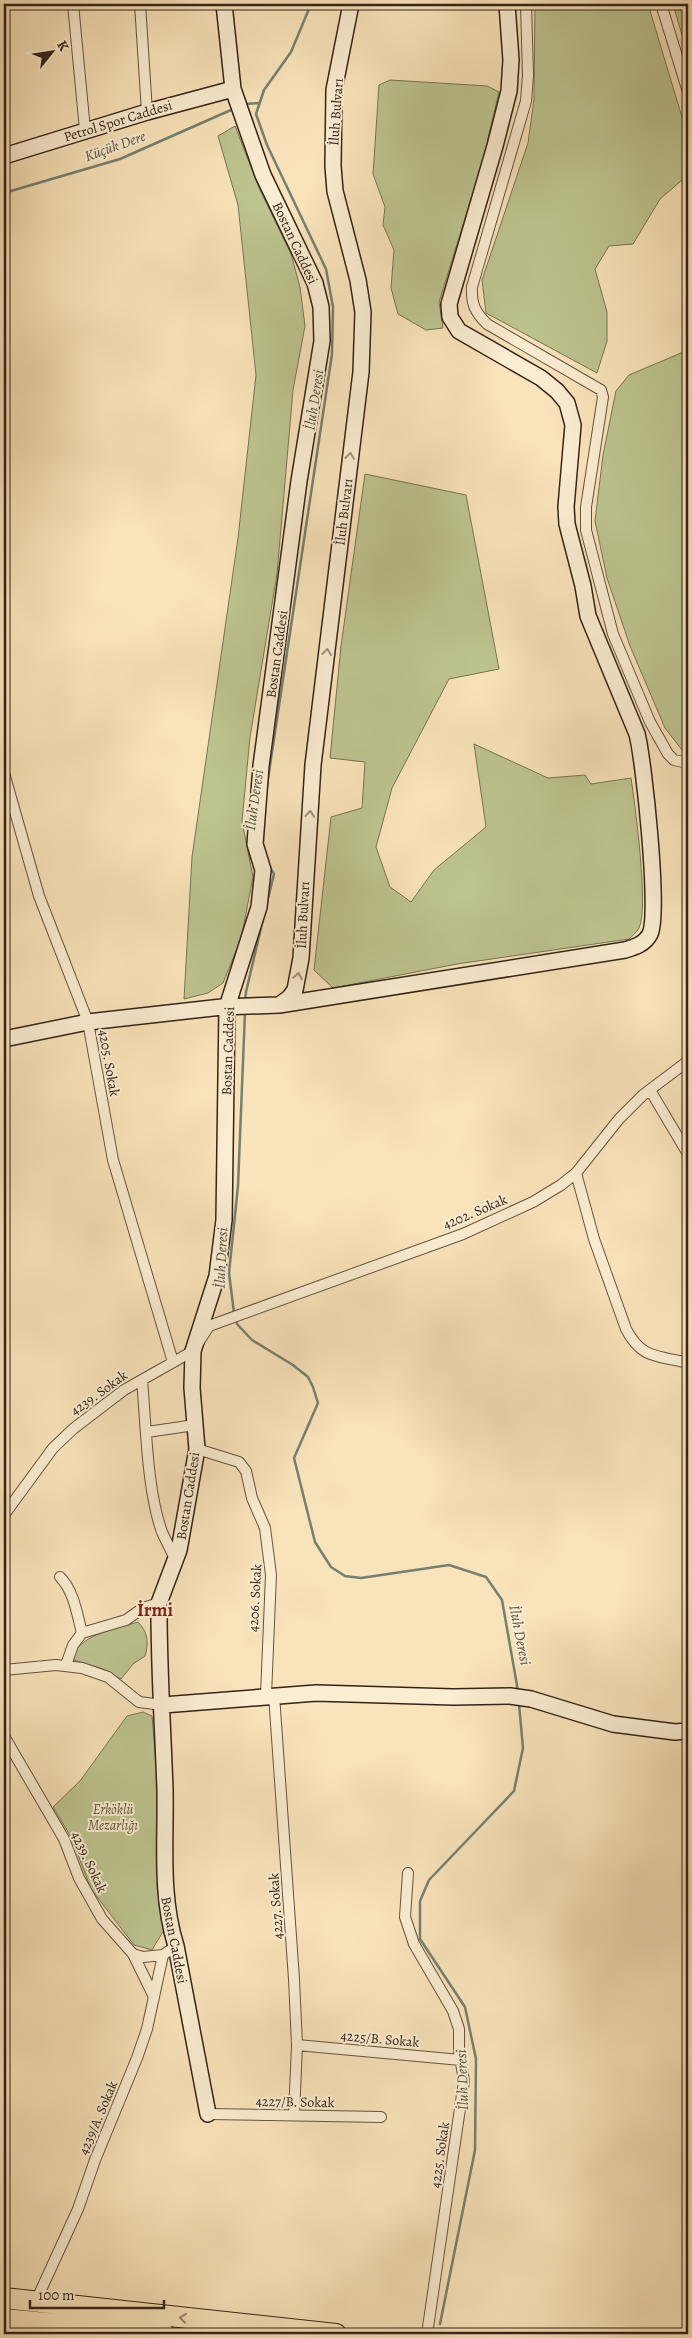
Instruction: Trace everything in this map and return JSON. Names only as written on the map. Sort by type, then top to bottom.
[{"type":"highway","points":[[4,2298],[336,2334]]},
{"type":"highway","points":[[4,2319],[164,2334]]},
{"type":"street","points":[[73,4],[85,130]]},
{"type":"street","points":[[140,4],[147,112]]},
{"type":"street","name":"Bostan Caddesi","points":[[208,2114],[164,1890],[163,1705],[159,1604],[185,1526],[197,1449],[193,1351],[216,1276],[224,1220],[231,1007],[259,907],[263,870],[255,844],[261,766],[299,481],[322,341],[321,307],[315,283],[263,175],[241,119],[233,89],[224,4]]},
{"type":"street","name":"İluh Bulvarı","points":[[273,1005],[289,998],[299,978],[313,765],[360,372],[363,312],[358,280],[335,191],[332,166],[334,90],[351,4]]},
{"type":"street","points":[[4,1039],[88,1022],[231,1007],[273,1005],[625,950],[637,947],[651,932],[653,919],[650,847],[642,750],[637,734],[600,650],[588,616],[583,586],[567,524],[566,507],[573,442],[570,411],[562,396],[541,378],[459,331],[453,324],[449,311],[463,252],[495,146],[509,91],[511,60],[508,4]]},
{"type":"street","points":[[526,4],[528,76],[526,101],[472,287],[472,303],[479,316],[487,324],[601,390],[603,397],[586,507],[586,530],[612,634],[650,722],[668,754],[674,760],[688,763]]},
{"type":"street","points":[[661,4],[688,92]]},
{"type":"street","name":"Petrol Spor Caddesi","points":[[4,156],[85,130],[233,89]]},
{"type":"street","points":[[4,141],[4,156]]},
{"type":"street","name":"4205. Sokak","points":[[4,773],[39,896],[88,1022],[113,1160],[173,1362]]},
{"type":"street","name":"4202. Sokak","points":[[229,1319],[463,1234],[533,1202],[561,1185],[576,1173],[619,1119],[650,1090],[688,1061]]},
{"type":"street","points":[[650,1090],[688,1154]]},
{"type":"street","points":[[576,1173],[594,1239],[632,1342],[647,1355],[688,1363]]},
{"type":"street","name":"4239. Sokak","points":[[4,1515],[53,1448],[73,1429],[124,1390],[193,1351],[209,1326],[229,1319]]},
{"type":"street","points":[[142,1380],[151,1475],[162,1531],[175,1560]]},
{"type":"street","points":[[147,1432],[195,1425]]},
{"type":"street","name":"4206. Sokak","points":[[197,1449],[239,1462],[246,1471],[252,1498],[265,1528],[271,1575],[270,1695]]},
{"type":"street","points":[[60,1577],[66,1583],[71,1595],[82,1633]]},
{"type":"street","points":[[66,1665],[73,1645],[82,1633],[126,1620],[143,1608],[159,1604]]},
{"type":"street","points":[[4,1670],[66,1665],[108,1677],[139,1702],[163,1705],[270,1695],[316,1693],[453,1698],[510,1696],[531,1699],[613,1724],[675,1732],[688,1731]]},
{"type":"street","name":"4227. Sokak","points":[[270,1695],[294,1971],[297,2045],[294,2115]]},
{"type":"street","name":"4239. Sokak","points":[[4,1736],[64,1839],[79,1878],[102,1919],[134,1954],[154,1997]]},
{"type":"street","name":"4225. Sokak","points":[[408,1873],[404,1917],[414,1944],[453,2011],[459,2028],[459,2051],[464,2081],[427,2334]]},
{"type":"street","points":[[134,1954],[143,1957],[163,1955],[176,1946]]},
{"type":"street","name":"4239/A. Sokak","points":[[36,2301],[78,2209],[95,2160],[137,2058],[154,1997],[163,1955]]},
{"type":"street","name":"4225/B. Sokak","points":[[297,2045],[461,2060]]},
{"type":"street","name":"4227/B. Sokak","points":[[208,2114],[381,2117]]},
{"type":"green space","points":[[535,4],[648,4],[688,137],[688,175],[660,199],[633,244],[609,246],[595,269],[607,312],[607,341],[597,373],[486,313],[482,280],[528,143],[534,99]]},
{"type":"green space","points":[[673,4],[688,4],[688,56]]},
{"type":"green space","points":[[390,80],[487,86],[499,92],[482,164],[439,302],[443,328],[426,330],[398,314],[391,288],[394,250],[383,225],[385,207],[373,174],[379,85]]},
{"type":"green space","points":[[235,126],[260,190],[291,254],[300,287],[305,326],[293,390],[277,574],[250,737],[242,821],[253,877],[241,939],[223,983],[208,993],[184,999],[192,857],[238,538],[256,375],[238,205],[218,136]]},
{"type":"green space","points":[[688,350],[688,750],[682,750],[665,728],[630,646],[607,578],[595,521],[603,455],[616,391],[629,375]]},
{"type":"green space","points":[[365,474],[466,495],[499,669],[449,679],[392,788],[376,847],[390,887],[411,902],[434,870],[486,827],[474,744],[548,778],[585,775],[591,784],[631,778],[643,900],[639,928],[629,939],[457,964],[333,988],[314,970],[331,817],[362,808],[365,762],[330,758],[341,646]]},
{"type":"green space","points":[[138,1622],[147,1638],[145,1656],[133,1664],[121,1679],[103,1669],[74,1660],[73,1654],[78,1647],[93,1636]]},
{"type":"green space","name":"Erköklü Mezarlığı","points":[[143,1712],[152,1716],[161,1824],[159,1887],[164,1930],[152,1950],[134,1945],[91,1889],[71,1837],[53,1807],[80,1781],[127,1716]]},
{"type":"waterway","name":"İluh Deresi","points":[[266,792],[332,354],[333,307],[326,269],[267,145],[256,114],[264,90],[291,52],[311,4]]},
{"type":"waterway","name":"Küçük Dere","points":[[244,104],[259,103]]},
{"type":"waterway","name":"Küçük Dere","points":[[4,193],[120,159],[231,110]]},
{"type":"waterway","name":"İluh Deresi","points":[[266,907],[274,874],[270,867]]},
{"type":"waterway","name":"İluh Deresi","points":[[245,1002],[264,915]]},
{"type":"waterway","name":"İluh Deresi","points":[[234,1313],[229,1273],[238,1186],[245,1012]]},
{"type":"waterway","name":"İluh Deresi","points":[[236,1318],[237,1324],[252,1340],[293,1365],[308,1377],[313,1387],[318,1403],[294,1458],[315,1542],[331,1567],[345,1576],[361,1578],[449,1565],[486,1577],[502,1600],[518,1691]]},
{"type":"waterway","name":"İluh Deresi","points":[[440,2324],[475,2150],[476,2059],[465,2007],[420,1939],[420,1901],[429,1880],[514,1791],[523,1748],[519,1704]]},
{"type":"district","name":"İrmi","points":[[155,1610]]}]
